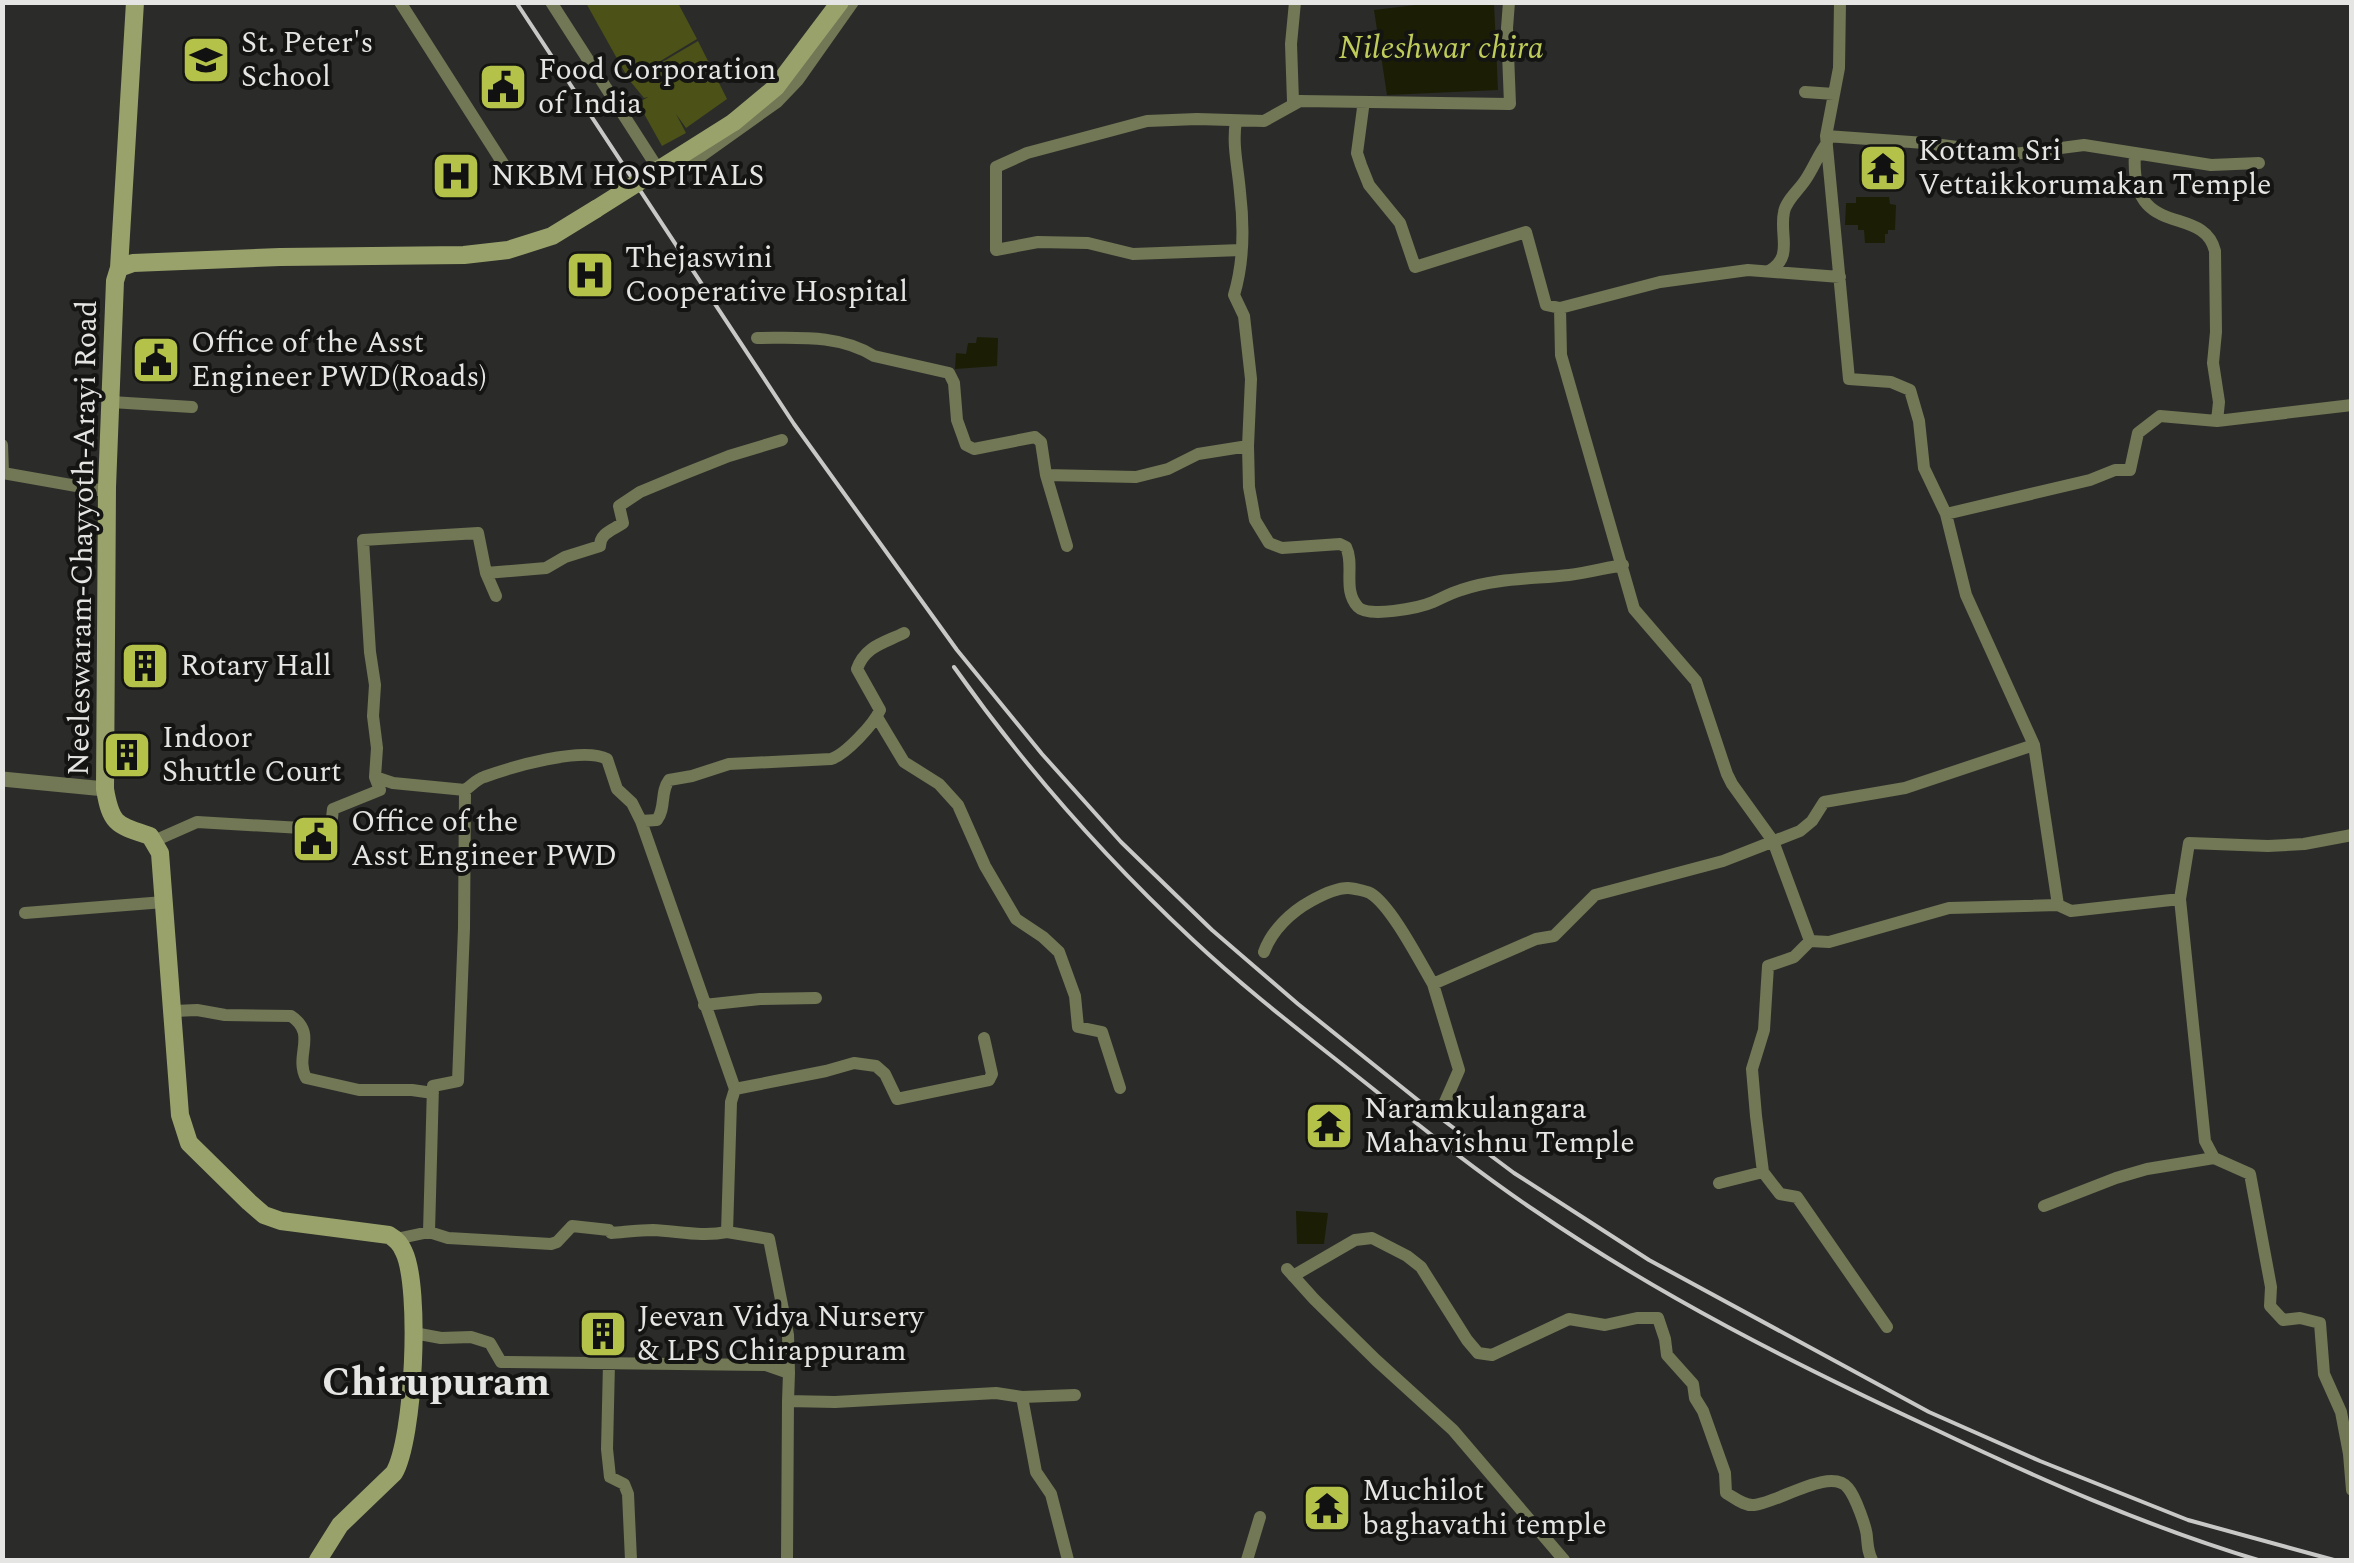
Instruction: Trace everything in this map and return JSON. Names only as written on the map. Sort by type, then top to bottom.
[{"type":"main road","name":"Neeleswaram-Chayyoth-Arayi Road","points":[[135,2],[119,268],[115,281],[107,487],[105,789],[113,820],[154,841]]},
{"type":"main road","points":[[119,268],[133,262],[464,254],[508,250],[552,236],[734,122],[776,87],[840,2]]},
{"type":"main road","points":[[154,841],[160,853],[180,1115],[189,1143],[264,1215],[396,1238],[410,1268],[414,1333],[400,1462],[394,1473],[340,1525],[318,1560]]},
{"type":"street","points":[[400,2],[504,165]]},
{"type":"street","points":[[550,2],[655,164],[671,171],[697,158],[777,102],[798,80],[853,2]]},
{"type":"street","points":[[1295,2],[1293,101],[1510,104],[1509,2]]},
{"type":"street","points":[[1840,2],[1839,68],[1826,140],[1849,379],[1891,382],[1910,390],[1919,420],[1924,468],[1946,514],[1966,595],[2034,745],[2058,905]]},
{"type":"street","points":[[1805,92],[1834,94]]},
{"type":"street","points":[[1241,250],[1133,254],[1088,243],[1038,242],[996,250],[996,167],[1027,153],[1146,121],[1264,121],[1300,102]]},
{"type":"street","points":[[1361,103],[1361,165],[1369,185],[1400,223],[1415,267],[1526,232],[1546,306],[1560,308],[1660,282],[1748,270],[1840,277]]},
{"type":"street","points":[[1236,120],[1233,138],[1244,234],[1234,295],[1244,316],[1252,379],[1249,486],[1255,520],[1268,543],[1282,548],[1340,544],[1346,547],[1351,559],[1349,580],[1353,598],[1358,608],[1370,613],[1428,604],[1481,584],[1571,575],[1623,564]]},
{"type":"street","points":[[1826,140],[1925,143],[2014,154],[2084,145],[2210,165],[2259,164]]},
{"type":"street","points":[[1768,272],[1779,265],[1785,251],[1785,208],[1810,173],[1826,140]]},
{"type":"street","points":[[2135,153],[2135,182],[2147,206],[2158,215],[2183,221],[2212,240],[2216,332],[2212,363],[2219,402],[2217,421]]},
{"type":"street","points":[[1560,308],[1561,355],[1634,609],[1696,681],[1727,774],[1772,841],[1810,941]]},
{"type":"street","points":[[757,338],[818,337],[863,349],[874,356],[949,373],[954,382],[957,420],[966,444],[974,449],[1034,437],[1042,442],[1046,475],[1067,546]]},
{"type":"street","points":[[111,402],[192,407]]},
{"type":"street","points":[[1946,514],[2090,480],[2114,470],[2130,470],[2138,433],[2160,416],[2217,421],[2352,405]]},
{"type":"street","points":[[486,574],[546,568],[600,546],[606,533],[623,523],[619,506],[640,492],[729,456],[782,440]]},
{"type":"street","points":[[2,444],[2,473],[100,490],[107,487]]},
{"type":"street","points":[[1046,475],[1136,477],[1168,469],[1198,454],[1248,446]]},
{"type":"street","points":[[154,841],[197,822],[319,829],[332,818],[333,810],[380,790],[375,777],[378,748],[364,540],[478,533],[486,574],[496,596]]},
{"type":"street","points":[[641,821],[657,820],[662,814],[664,788],[669,780],[728,764],[843,756],[880,710],[856,669],[861,657],[870,648],[904,633]]},
{"type":"street","points":[[877,717],[904,762],[939,784],[958,805],[1016,918],[1059,952],[1075,996],[1078,1027],[1102,1032],[1120,1088]]},
{"type":"street","points":[[1433,984],[1554,936],[1595,895],[1723,861],[1800,831],[1824,802],[1905,788],[2034,745]]},
{"type":"street","points":[[375,777],[393,783],[466,790],[480,778],[571,754],[598,754],[607,759],[618,789],[632,803],[641,821],[735,1090],[731,1102],[727,1232]]},
{"type":"street","points":[[2,779],[105,789]]},
{"type":"street","points":[[429,1232],[433,1086],[458,1081],[466,790]]},
{"type":"street","points":[[2214,1158],[2205,1141],[2180,900],[2189,842],[2268,846],[2352,835]]},
{"type":"street","points":[[1264,952],[1268,940],[1296,909],[1348,888],[1370,893],[1402,932],[1433,984],[1459,1070],[1445,1102]]},
{"type":"street","points":[[1886,1327],[1797,1197],[1780,1194],[1764,1172],[1752,1069],[1764,1030],[1768,966],[1794,957],[1810,941],[1829,942],[1950,908],[2058,905],[2071,911],[2180,900]]},
{"type":"street","points":[[24,913],[164,902]]},
{"type":"street","points":[[704,1005],[816,998]]},
{"type":"street","points":[[174,1011],[291,1016],[304,1030],[301,1069],[306,1078],[359,1090],[433,1094]]},
{"type":"street","points":[[735,1090],[854,1063],[876,1066],[885,1074],[897,1099],[919,1095],[989,1080],[992,1074],[984,1038]]},
{"type":"street","points":[[2044,1206],[2146,1169],[2214,1158],[2250,1174],[2272,1286],[2270,1306],[2284,1320],[2300,1318],[2320,1323],[2324,1374],[2342,1412],[2352,1490]]},
{"type":"street","points":[[1718,1184],[1764,1172]]},
{"type":"street","points":[[396,1238],[429,1232],[448,1238],[551,1244],[572,1226],[611,1233],[727,1232],[769,1239],[788,1335],[787,1560]]},
{"type":"street","points":[[1564,1560],[1453,1430],[1376,1360],[1290,1272],[1356,1240],[1372,1238],[1420,1266],[1478,1353],[1492,1354],[1568,1319],[1604,1325],[1658,1318],[1667,1355],[1693,1384],[1725,1473],[1726,1493],[1752,1506],[1821,1481],[1839,1480],[1848,1486],[1854,1498],[1872,1560]]},
{"type":"street","points":[[414,1333],[441,1338],[471,1337],[490,1343],[501,1362],[766,1365],[789,1373]]},
{"type":"street","points":[[609,1363],[610,1478],[624,1484],[628,1494],[631,1560]]},
{"type":"street","points":[[788,1401],[996,1393],[1022,1397],[1075,1395]]},
{"type":"street","points":[[1022,1397],[1036,1472],[1051,1494],[1068,1560]]},
{"type":"street","points":[[1248,1560],[1260,1517]]},
{"type":"green space","points":[[586,3],[678,3],[697,39],[629,80]]},
{"type":"green space","points":[[698,41],[727,99],[686,128],[676,114],[686,133],[662,146],[638,103],[648,97],[644,98],[630,81]]},
{"type":"water","name":"Nileshwar chira","points":[[1440,2],[1494,3],[1498,90],[1387,95],[1374,10]]},
{"type":"water","points":[[1856,197],[1889,197],[1890,204],[1896,205],[1895,230],[1888,230],[1885,243],[1865,243],[1864,230],[1858,230],[1858,225],[1845,225],[1846,203],[1856,203]]},
{"type":"water","points":[[977,337],[998,338],[997,366],[955,369],[956,353],[966,354],[968,343],[976,343]]},
{"type":"water","points":[[1296,1211],[1328,1213],[1324,1244],[1297,1244]]},
{"type":"railway","points":[[516,2],[794,424],[957,650],[1121,842],[1212,930],[1298,1004],[1514,1173],[1649,1260],[1929,1412],[2188,1520],[2334,1560]]},
{"type":"railway","points":[[954,667],[1067,810],[1193,940],[1308,1038],[1534,1210],[1678,1299],[1879,1403],[2092,1500],[2258,1560]]},
{"type":"place","name":"St. Peter's School","points":[[206,60]]},
{"type":"place","name":"Food Corporation of India","points":[[503,87]]},
{"type":"place","name":"Kottam Sri Vettaikkorumakan Temple","points":[[1883,168]]},
{"type":"place","name":"NKBM HOSPITALS","points":[[456,176]]},
{"type":"place","name":"Thejaswini Cooperative Hospital","points":[[590,275]]},
{"type":"place","name":"Office of the Asst Engineer PWD(Roads)","points":[[156,360]]},
{"type":"place","name":"Rotary Hall","points":[[145,666]]},
{"type":"place","name":"Indoor Shuttle Court","points":[[127,755]]},
{"type":"place","name":"Office of the Asst Engineer PWD","points":[[316,839]]},
{"type":"place","name":"Naramkulangara Mahavishnu Temple","points":[[1329,1126]]},
{"type":"place","name":"Jeevan Vidya Nursery & LPS Chirappuram","points":[[603,1334]]},
{"type":"place","name":"Muchilot baghavathi temple","points":[[1327,1508]]},
{"type":"district","name":"Chirupuram","points":[[436,1383]]}]
